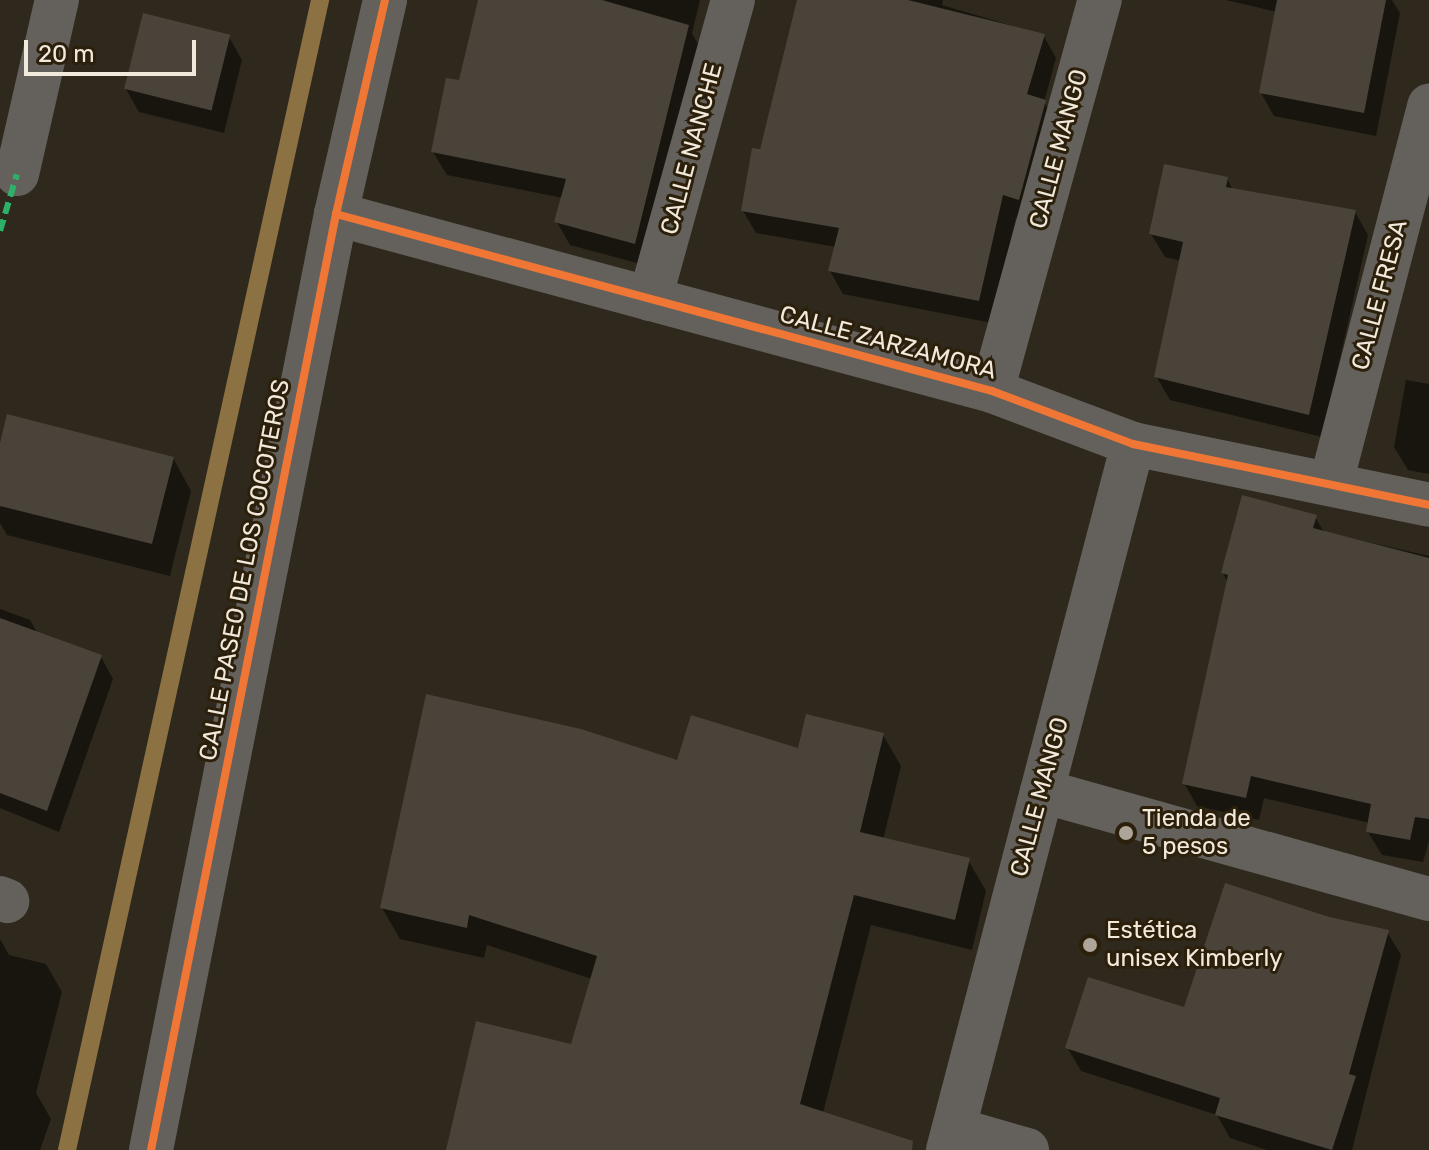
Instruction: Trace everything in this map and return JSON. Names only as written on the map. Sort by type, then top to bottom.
[{"type":"street","points":[[17,174],[57,0]]},
{"type":"street","name":"CALLE PASEO DE LOS COCOTEROS","points":[[151,1150],[336,214],[385,0]]},
{"type":"street","name":"CALLE NANCHE","points":[[650,299],[733,0]]},
{"type":"street","name":"CALLE MANGO","points":[[992,391],[1100,0]]},
{"type":"street","name":"CALLE FRESA","points":[[1331,483],[1429,106]]},
{"type":"street","name":"CALLE ZARZAMORA","points":[[336,214],[992,391],[1133,444],[1429,505]]},
{"type":"street","name":"CALLE MANGO","points":[[951,1139],[1133,444]]},
{"type":"street","points":[[1042,791],[1429,899]]},
{"type":"street","points":[[951,1139],[1027,1150]]},
{"type":"building","points":[[478,0],[602,0],[689,25],[635,244],[554,222],[566,179],[431,152],[446,78],[459,80]]},
{"type":"building","points":[[797,0],[908,0],[1045,34],[1027,94],[1046,100],[1019,200],[1003,195],[979,301],[828,271],[839,228],[741,211],[752,148],[760,149]]},
{"type":"building","points":[[1277,0],[1386,0],[1364,113],[1259,93]]},
{"type":"building","points":[[143,13],[230,35],[211,110],[124,89]]},
{"type":"building","points":[[1164,164],[1228,177],[1226,187],[1356,210],[1309,415],[1154,377],[1183,242],[1149,234]]},
{"type":"building","points":[[7,414],[174,457],[152,544],[0,506],[0,443]]},
{"type":"building","points":[[1242,495],[1317,515],[1313,528],[1429,558],[1429,819],[1415,817],[1410,840],[1366,832],[1371,804],[1251,776],[1246,798],[1182,784],[1228,575],[1221,573]]},
{"type":"building","points":[[0,618],[102,655],[47,811],[0,793]]},
{"type":"building","points":[[426,694],[581,729],[677,760],[691,715],[798,748],[806,714],[884,733],[860,832],[970,858],[955,920],[854,895],[800,1104],[913,1141],[912,1150],[446,1150],[476,1021],[571,1044],[597,956],[469,915],[467,928],[380,908]]},
{"type":"building","points":[[1225,883],[1329,917],[1389,930],[1349,1074],[1356,1076],[1332,1150],[1215,1115],[1220,1098],[1065,1048],[1088,977],[1184,1007]]},
{"type":"waterway","points":[[67,1150],[320,0]]},
{"type":"marked path","points":[[0,231],[17,174]]},
{"type":"cycle path","points":[[151,1150],[336,214],[385,0]]},
{"type":"cycle path","points":[[336,214],[992,391],[1133,444],[1429,505]]},
{"type":"place","name":"Tienda de 5 pesos","points":[[1126,833]]},
{"type":"place","name":"Estética unisex Kimberly","points":[[1090,945]]}]
